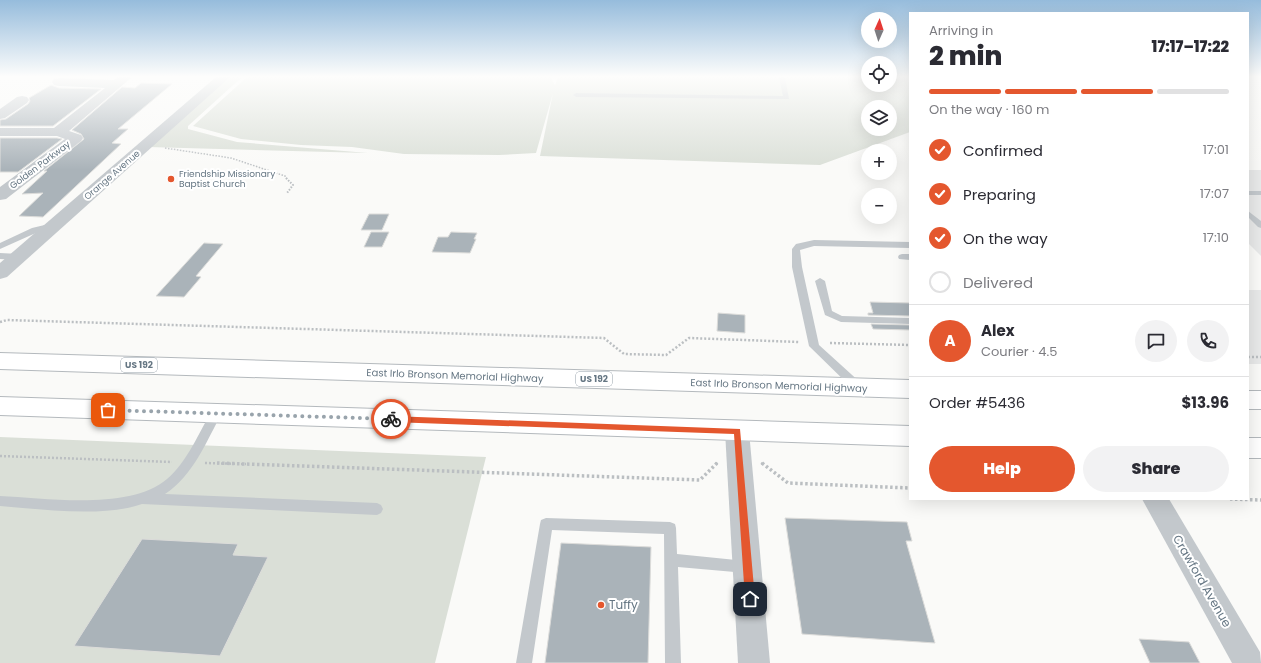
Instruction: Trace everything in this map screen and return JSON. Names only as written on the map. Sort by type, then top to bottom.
[{"type":"highway","name":"East Irlo Bronson Memorial Highway","points":[[0,361],[909,389]]},
{"type":"highway","points":[[1249,400],[1261,400]]},
{"type":"highway","points":[[0,406],[909,436]]},
{"type":"highway","points":[[1249,448],[1261,448]]},
{"type":"street","points":[[0,115],[10,108]]},
{"type":"street","points":[[58,132],[87,108]]},
{"type":"street","name":"Orange Avenue","points":[[0,273],[189,108]]},
{"type":"street","name":"Golden Parkway","points":[[0,132],[58,132],[76,138],[0,195]]},
{"type":"street","points":[[737,431],[754,663]]},
{"type":"street","name":"Crawford Avenue","points":[[1156,500],[1249,663]]},
{"type":"lane","points":[[1249,193],[1261,193]]},
{"type":"lane","points":[[1250,215],[1261,216]]},
{"type":"lane","points":[[1250,215],[1261,226]]},
{"type":"lane","points":[[0,246],[35,230],[55,225]]},
{"type":"lane","points":[[858,388],[814,346],[795,253],[799,246],[814,243],[909,245]]},
{"type":"lane","points":[[0,256],[19,257]]},
{"type":"lane","points":[[820,281],[828,314],[841,319],[909,321]]},
{"type":"lane","points":[[144,499],[171,484],[183,470],[216,413]]},
{"type":"lane","points":[[0,501],[106,506],[144,499],[377,509]]},
{"type":"lane","points":[[524,663],[546,524],[670,528],[674,663]]},
{"type":"lane","points":[[670,560],[748,568]]},
{"type":"path","points":[[147,145],[231,158],[264,168],[285,176],[293,185],[287,193]]},
{"type":"path","points":[[0,322],[7,320],[22,320],[604,338],[624,354],[666,355],[689,338],[909,345]]},
{"type":"path","points":[[1249,357],[1261,357]]},
{"type":"path","points":[[0,456],[700,480],[720,460],[759,462],[788,484],[909,488]]},
{"type":"path","points":[[1249,500],[1261,500]]},
{"type":"shaded area","points":[[193,108],[208,108],[188,126],[188,129],[237,142],[368,153],[148,147]]},
{"type":"shaded area","points":[[213,108],[549,108],[536,153],[499,155],[404,154],[352,147],[301,145],[241,139],[193,126]]},
{"type":"shaded area","points":[[550,108],[861,108],[861,136],[897,136],[897,108],[909,108],[909,132],[877,144],[861,144],[861,150],[820,165],[540,156]]},
{"type":"shaded area","points":[[1249,170],[1261,170],[1261,256],[1249,244]]},
{"type":"shaded area","points":[[1249,290],[1261,290],[1261,364],[1249,364]]},
{"type":"shaded area","points":[[0,437],[486,457],[435,663],[0,663]]},
{"type":"building","points":[[22,108],[76,108],[53,126],[0,126],[0,120],[6,119]]},
{"type":"building","points":[[98,108],[143,108],[118,129],[128,129],[112,143],[121,144],[43,217],[19,216],[43,193],[22,194],[47,171],[44,171],[84,139],[81,134],[72,130]]},
{"type":"building","points":[[0,138],[62,139],[18,172],[0,172]]},
{"type":"building","points":[[369,214],[389,214],[382,230],[361,230]]},
{"type":"building","points":[[371,232],[389,232],[382,247],[364,247]]},
{"type":"building","points":[[451,232],[477,233],[470,253],[432,252],[438,237],[448,237]]},
{"type":"building","points":[[204,243],[223,244],[196,276],[201,277],[184,297],[156,296]]},
{"type":"building","points":[[870,302],[909,303],[909,316],[868,315],[868,313],[873,313]]},
{"type":"building","points":[[718,313],[745,315],[745,333],[717,331]]},
{"type":"building","points":[[871,324],[909,325],[909,330],[873,329]]},
{"type":"building","points":[[785,518],[907,522],[912,541],[906,541],[935,643],[802,634]]},
{"type":"building","points":[[142,539],[238,544],[233,555],[268,557],[220,656],[74,646]]},
{"type":"building","name":"Tuffy","points":[[561,543],[651,547],[648,663],[545,663]]},
{"type":"building","points":[[1139,639],[1189,642],[1200,663],[1150,663]]},
{"type":"way so far","points":[[108,410],[391,419]]},
{"type":"place","name":"Friendship Missionary Baptist Church","points":[[171,179]]},
{"type":"place","name":"Tuffy","points":[[601,605]]},
{"type":"route","points":[[391,419],[737,431],[750,599]]}]
